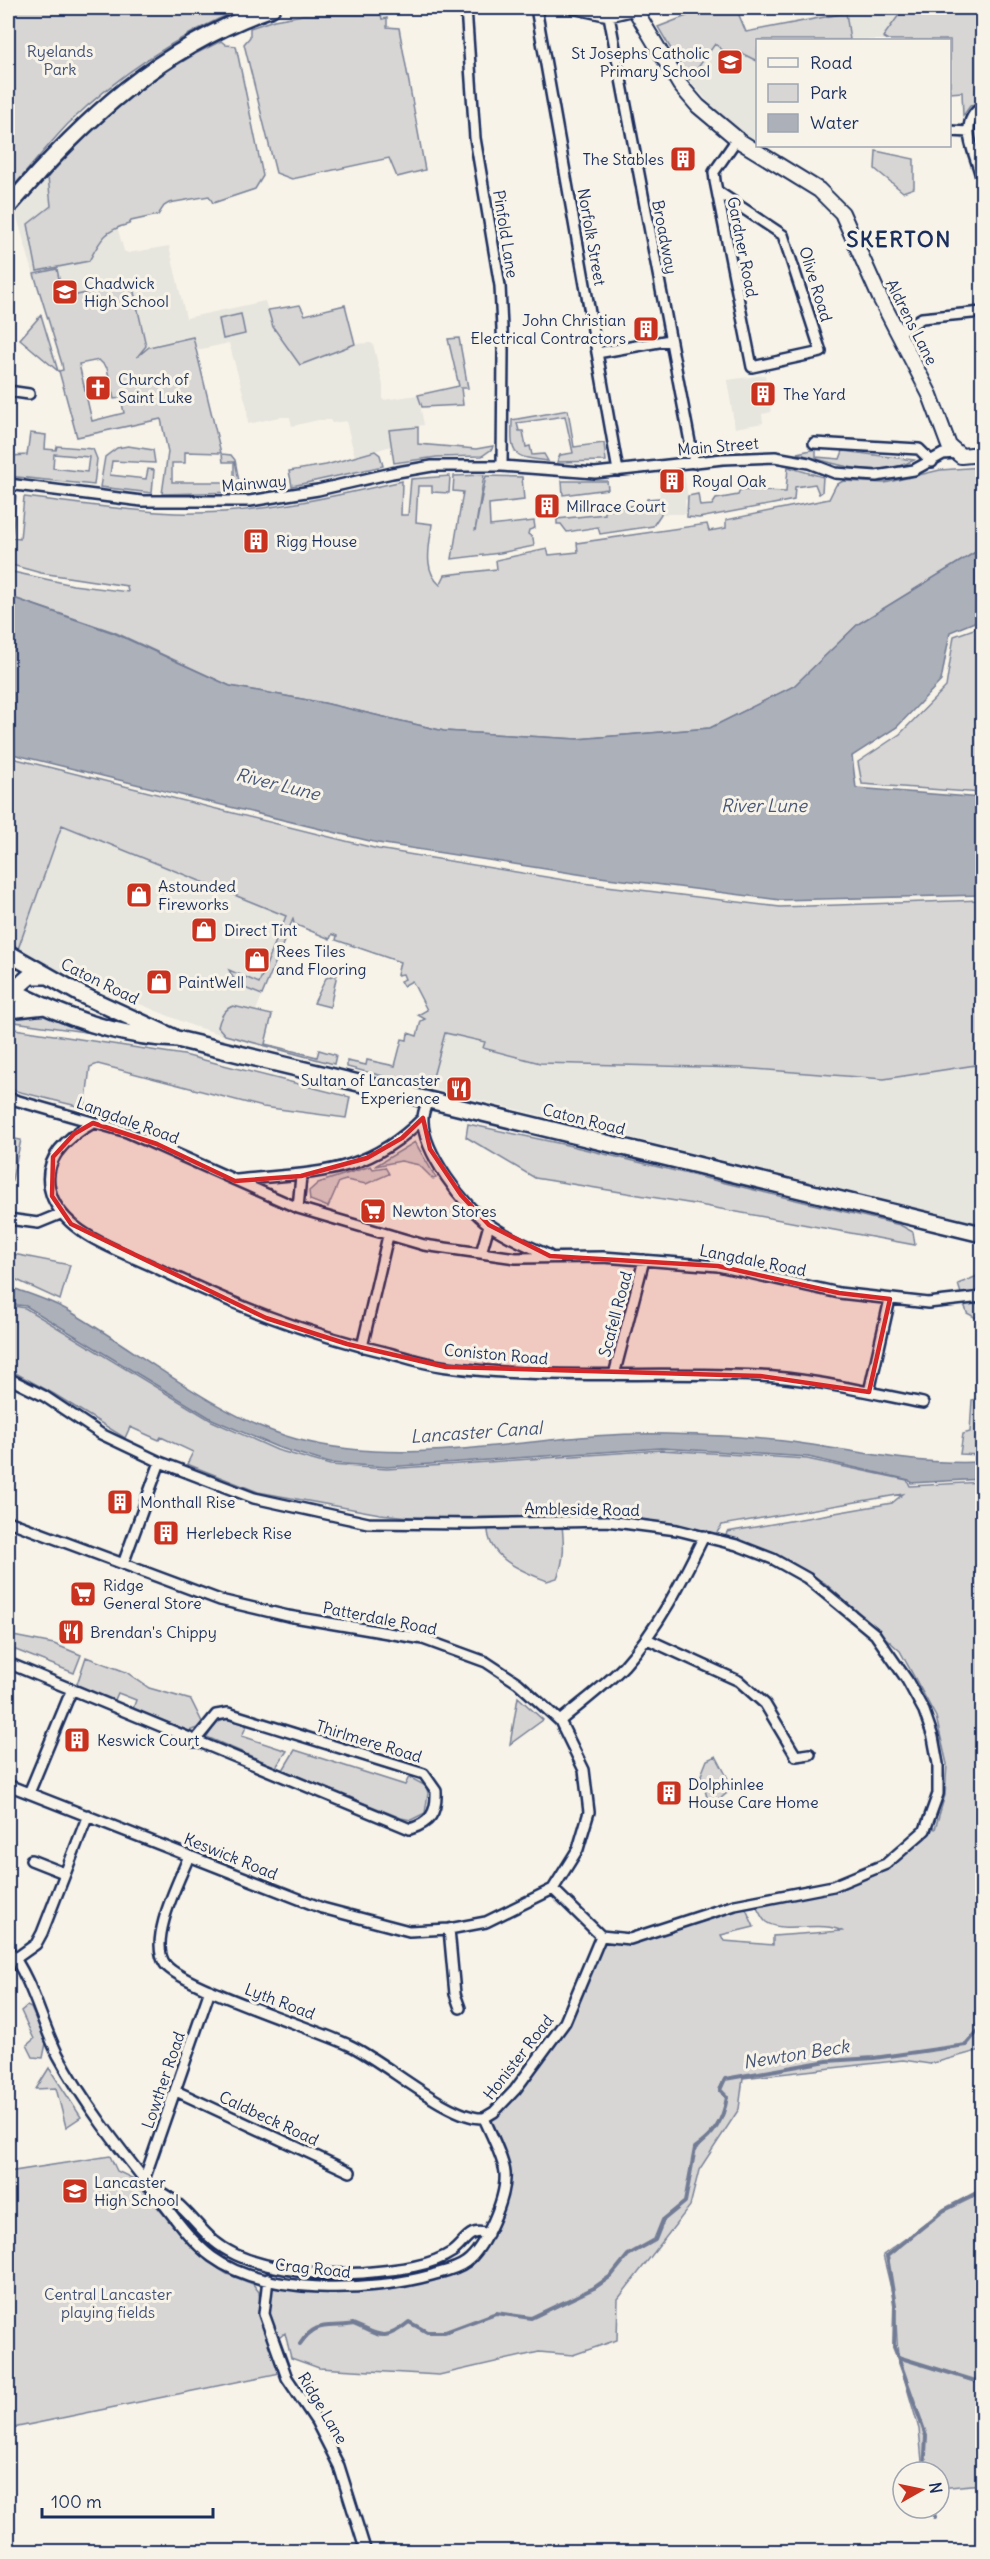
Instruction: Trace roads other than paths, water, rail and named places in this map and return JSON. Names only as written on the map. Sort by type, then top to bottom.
[{"type":"main road","points":[[8,207],[83,127],[144,74],[202,38],[272,8]]},
{"type":"main road","name":"Caton Road","points":[[8,953],[82,995],[177,1039],[982,1234]]},
{"type":"main road","points":[[9,991],[30,976],[49,976]]},
{"type":"main road","name":"Caton Road","points":[[9,991],[111,1029],[153,1038],[177,1039]]},
{"type":"main road","points":[[8,1010],[45,1006]]},
{"type":"street","name":"Pinfold Lane","points":[[466,8],[475,138],[500,286],[503,350],[502,466]]},
{"type":"street","name":"Norfolk Street","points":[[536,8],[618,471]]},
{"type":"street","name":"Aldrens Lane","points":[[572,8],[609,16],[634,9],[680,86],[704,112],[737,139],[819,190],[836,205],[849,225],[898,332],[930,394],[949,446],[955,453]]},
{"type":"street","name":"Broadway","points":[[609,16],[694,463]]},
{"type":"street","points":[[982,107],[970,120],[969,132],[982,182]]},
{"type":"street","points":[[951,131],[969,132]]},
{"type":"street","name":"Gardner Road","points":[[737,139],[714,172],[752,367]]},
{"type":"street","name":"Olive Road","points":[[717,191],[783,235],[820,349],[820,352],[752,367]]},
{"type":"street","points":[[898,332],[922,318],[982,312]]},
{"type":"street","points":[[597,353],[670,340]]},
{"type":"street","points":[[8,391],[29,394]]},
{"type":"street","points":[[814,444],[920,449],[932,462]]},
{"type":"street","name":"Main Street","points":[[502,466],[595,473],[752,457],[783,458],[835,473],[862,477],[902,473],[932,462],[943,454],[955,453]]},
{"type":"street","points":[[955,453],[961,456],[982,454]]},
{"type":"street","name":"Mainway","points":[[8,484],[141,501],[250,501],[318,490],[392,472],[432,466],[502,466]]},
{"type":"street","name":"Langdale Road","points":[[8,1098],[157,1144],[298,1208],[388,1236],[516,1258],[550,1256],[718,1266],[839,1293],[928,1303],[982,1297]]},
{"type":"street","points":[[428,1100],[423,1118],[426,1140],[436,1160],[461,1195],[489,1225],[550,1256]]},
{"type":"street","name":"Langdale Road","points":[[235,1181],[328,1172],[367,1158],[402,1138],[423,1118]]},
{"type":"street","points":[[8,1219],[38,1223],[60,1214],[49,1182],[53,1157],[74,1134],[93,1123]]},
{"type":"street","points":[[298,1208],[301,1176]]},
{"type":"street","name":"Coniston Road","points":[[60,1214],[84,1232],[222,1300],[317,1335],[446,1367],[554,1374],[760,1376],[869,1392],[923,1403]]},
{"type":"street","points":[[482,1253],[489,1225]]},
{"type":"street","points":[[362,1347],[388,1236]]},
{"type":"street","name":"Scafell Road","points":[[614,1375],[644,1260]]},
{"type":"street","points":[[869,1392],[890,1299]]},
{"type":"street","name":"Ambleside Road","points":[[8,1378],[44,1396],[101,1434],[160,1462],[254,1498],[368,1523],[470,1524],[607,1521],[649,1525],[704,1536],[773,1559],[807,1578],[875,1634],[891,1653],[924,1710],[938,1764],[938,1794],[925,1830],[886,1863],[833,1886],[735,1905],[630,1939],[601,1936]]},
{"type":"street","points":[[123,1564],[160,1462]]},
{"type":"street","name":"Patterdale Road","points":[[8,1521],[220,1600],[288,1616],[423,1639],[461,1651],[512,1678],[561,1720],[584,1770],[589,1812],[578,1849],[553,1889]]},
{"type":"street","points":[[561,1720],[622,1668],[647,1639],[672,1602],[704,1536]]},
{"type":"street","points":[[647,1639],[740,1681],[765,1704],[796,1756],[810,1754]]},
{"type":"street","name":"Thirlmere Road","points":[[8,1663],[194,1742],[410,1829],[427,1824],[434,1813],[436,1791],[424,1774],[228,1713],[216,1715],[194,1742]]},
{"type":"street","points":[[29,1793],[72,1689]]},
{"type":"street","name":"Keswick Road","points":[[8,1785],[322,1908],[409,1931],[448,1929],[486,1922],[553,1889]]},
{"type":"street","points":[[15,1959],[36,1944],[88,1815]]},
{"type":"street","name":"Lyth Road","points":[[189,1856],[160,1932],[165,1964],[175,1973],[210,1990],[350,2045],[441,2102],[472,2117],[484,2118]]},
{"type":"street","points":[[31,1860],[64,1873]]},
{"type":"street","points":[[553,1889],[601,1936]]},
{"type":"street","points":[[448,1929],[454,1994],[460,2008]]},
{"type":"street","name":"Honister Road","points":[[484,2118],[494,2112],[514,2090],[565,2022],[601,1936]]},
{"type":"street","name":"Crag Road","points":[[8,1949],[37,2001],[60,2057],[117,2145],[176,2219],[211,2257],[238,2271],[268,2279],[337,2288],[364,2288],[420,2278],[466,2262],[488,2234],[495,2220],[505,2173],[484,2118]]},
{"type":"street","name":"Lowther Road","points":[[144,2180],[210,1990]]},
{"type":"street","name":"Caldbeck Road","points":[[176,2091],[350,2172]]},
{"type":"street","name":"Crag Road","points":[[152,2189],[164,2193],[230,2252],[249,2260],[288,2269],[362,2273],[417,2265],[452,2252],[472,2232],[478,2230],[488,2234]]},
{"type":"street","name":"Ridge Lane","points":[[268,2279],[264,2314],[286,2378],[316,2421],[339,2466],[366,2552]]},
{"type":"water","name":"River Lune","points":[[982,548],[982,619],[950,632],[941,681],[897,727],[852,756],[856,788],[982,798],[982,895],[780,900],[584,875],[378,843],[8,753],[8,596],[114,633],[230,686],[324,703],[444,731],[577,739],[710,728],[794,686],[858,624]]},
{"type":"water","points":[[8,1286],[47,1300],[69,1311],[208,1400],[266,1429],[296,1439],[342,1448],[388,1452],[434,1451],[621,1434],[754,1438],[915,1460],[982,1462],[982,1479],[911,1483],[909,1480],[808,1457],[661,1448],[387,1467],[329,1463],[277,1447],[212,1419],[26,1306],[8,1304]]},
{"type":"waterway","name":"Newton Beck","points":[[300,2344],[312,2331],[324,2327],[353,2324],[376,2334],[387,2335],[409,2322],[427,2332],[445,2332],[496,2313],[531,2318],[594,2288],[611,2276],[628,2255],[655,2240],[663,2220],[685,2202],[695,2148],[717,2127],[723,2113],[727,2097],[720,2090],[725,2079],[827,2061],[874,2058],[966,2045],[982,2026]]},
{"type":"waterway","points":[[982,2190],[944,2210],[887,2256],[895,2305],[894,2347],[898,2357],[982,2383]]},
{"type":"waterway","points":[[898,2357],[926,2436],[925,2460]]},
{"type":"place","name":"St Josephs Catholic Primary School","points":[[730,62]]},
{"type":"place","name":"The Stables","points":[[683,159]]},
{"type":"place","name":"Chadwick High School","points":[[65,292]]},
{"type":"place","name":"John Christian Electrical Contractors","points":[[646,329]]},
{"type":"place","name":"Church of Saint Luke","points":[[98,388]]},
{"type":"place","name":"The Yard","points":[[763,394]]},
{"type":"place","name":"Royal Oak","points":[[672,481]]},
{"type":"place","name":"Millrace Court","points":[[547,506]]},
{"type":"place","name":"Rigg House","points":[[256,541]]},
{"type":"place","name":"Astounded Fireworks","points":[[139,895]]},
{"type":"place","name":"Direct Tint","points":[[204,930]]},
{"type":"place","name":"Rees Tiles and Flooring","points":[[257,960]]},
{"type":"place","name":"PaintWell","points":[[159,982]]},
{"type":"place","name":"Sultan of Lancaster Experience","points":[[459,1089]]},
{"type":"place","name":"Newton Stores","points":[[373,1211]]},
{"type":"place","name":"Monthall Rise","points":[[120,1502]]},
{"type":"place","name":"Herlebeck Rise","points":[[166,1533]]},
{"type":"place","name":"Ridge General Store","points":[[83,1594]]},
{"type":"place","name":"Brendan's Chippy","points":[[71,1632]]},
{"type":"place","name":"Keswick Court","points":[[77,1740]]},
{"type":"place","name":"Dolphinlee House Care Home","points":[[669,1793]]},
{"type":"place","name":"Lancaster High School","points":[[75,2191]]},
{"type":"district","name":"SKERTON","points":[[899,239]]},
{"type":"park label","name":"Ryelands Park","points":[[60,60]]},
{"type":"park label","name":"Central Lancaster playing fields","points":[[108,2303]]},
{"type":"water label","name":"Lancaster Canal","points":[[476,1432]]}]
